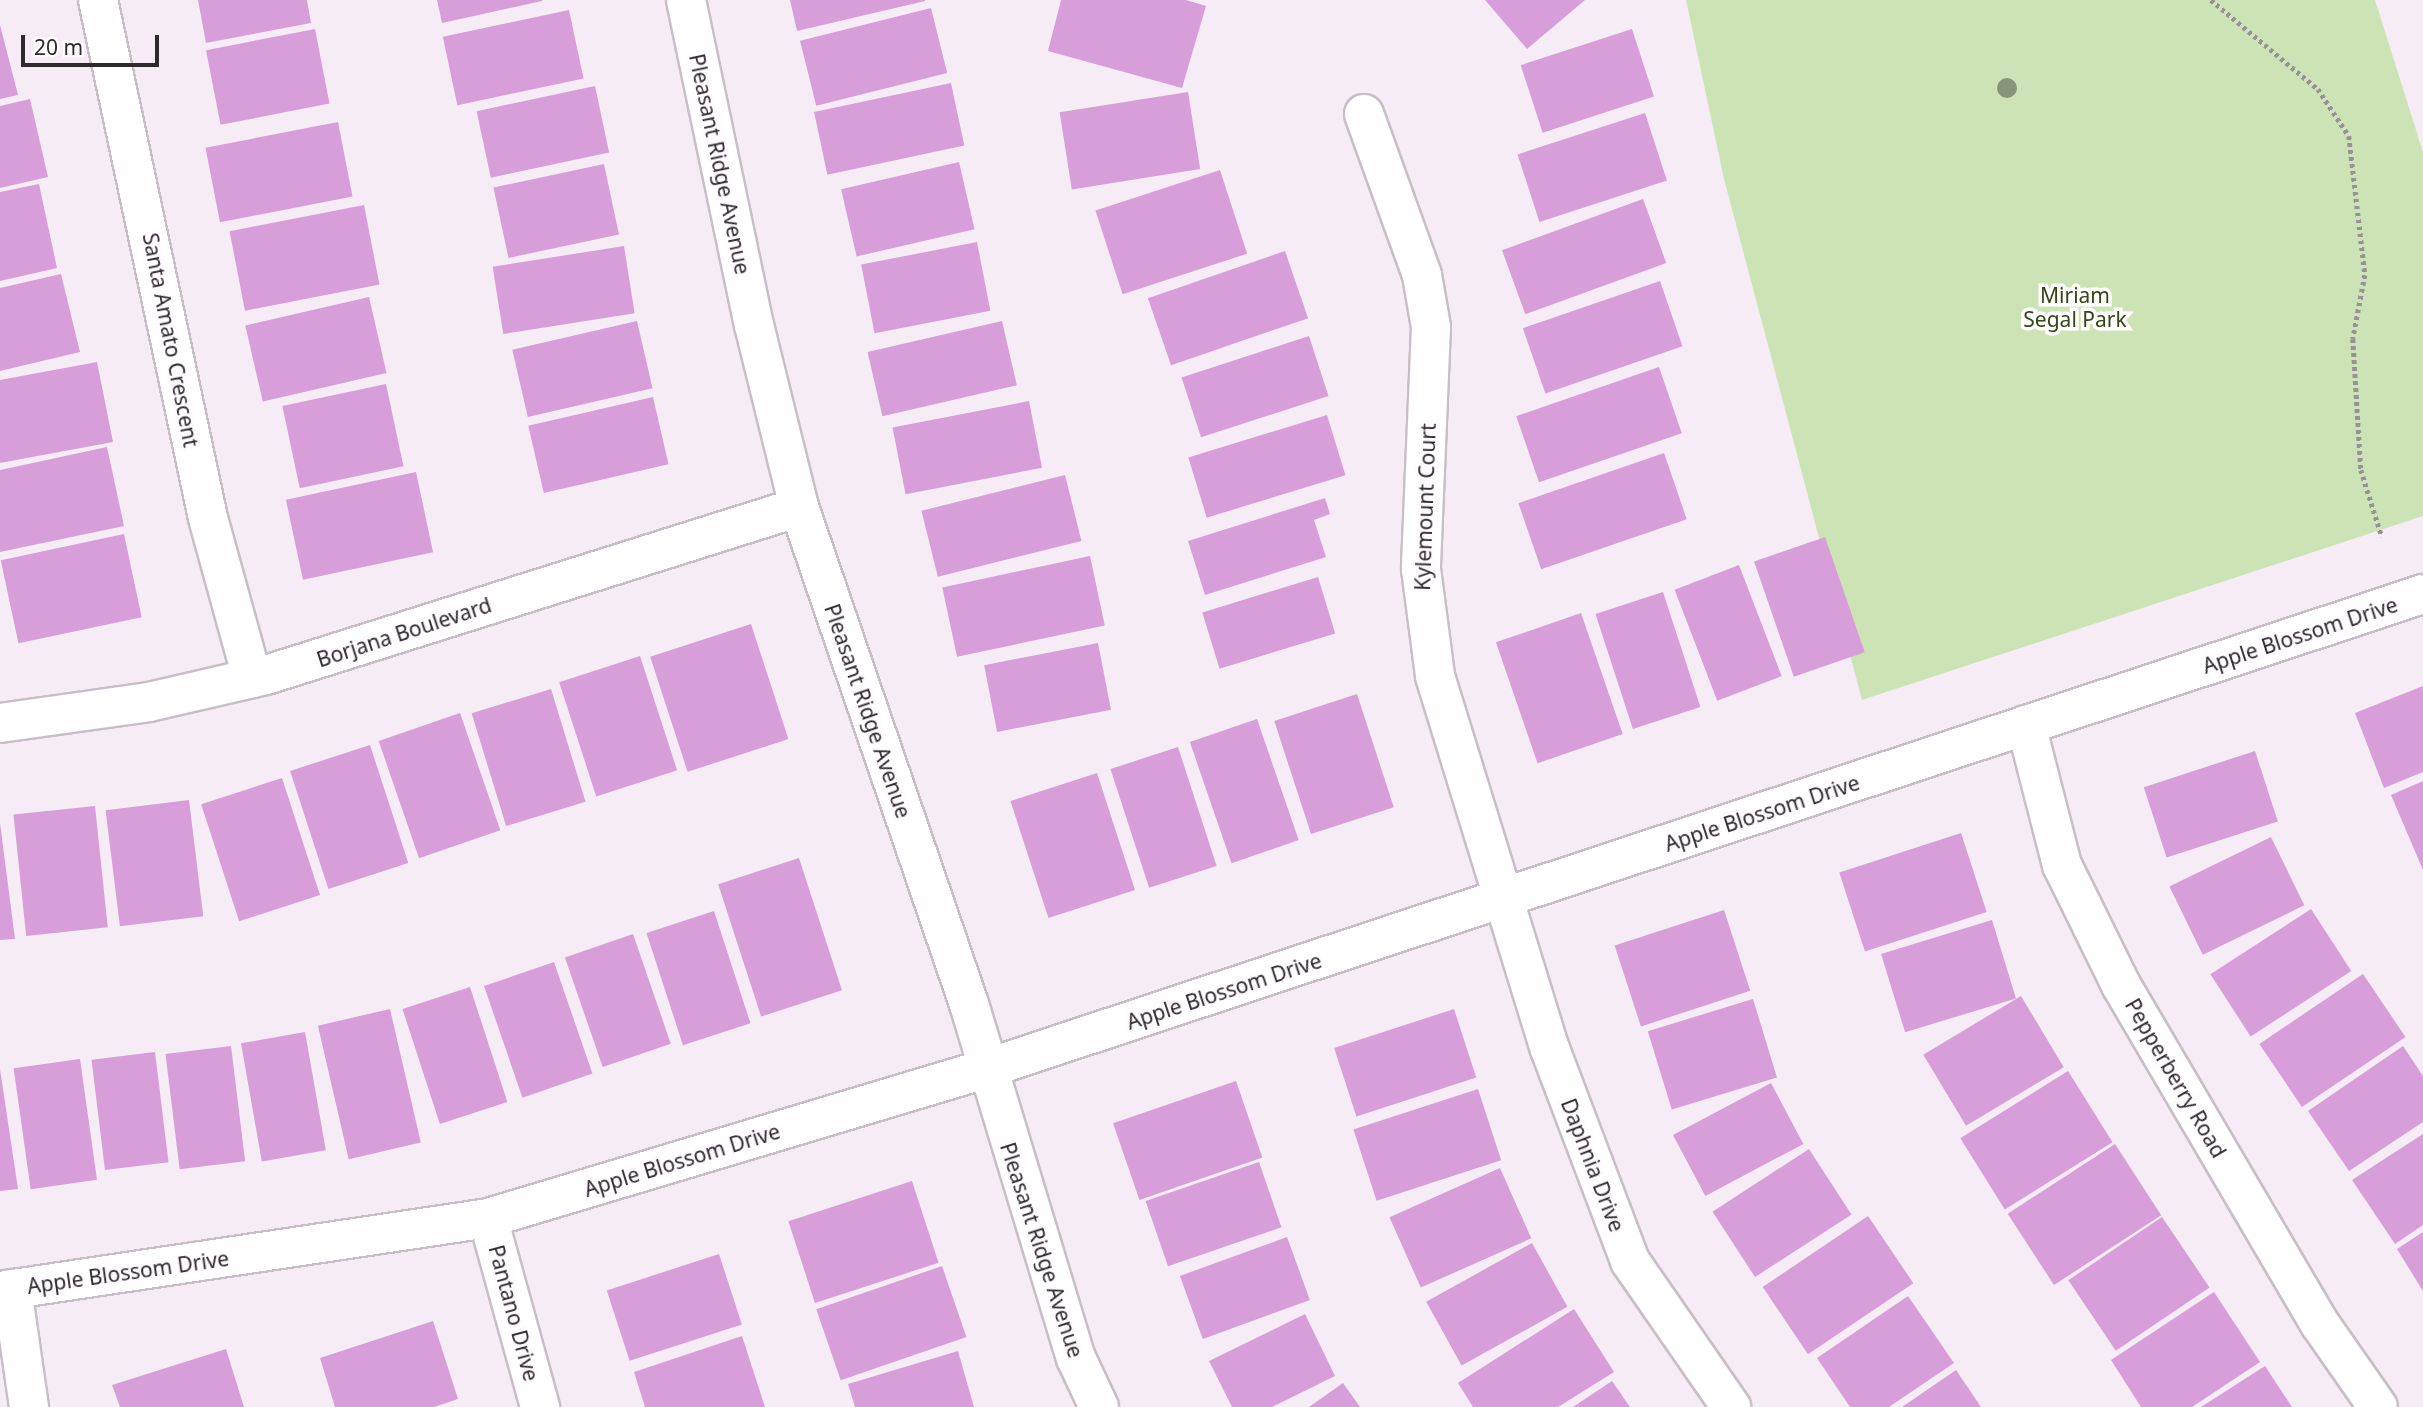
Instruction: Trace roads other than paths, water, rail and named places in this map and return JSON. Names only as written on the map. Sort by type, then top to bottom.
[{"type":"street","name":"Santa Amato Crescent","points":[[98,0],[208,518],[252,678]]},
{"type":"street","name":"Pleasant Ridge Avenue","points":[[686,0],[754,325],[799,507],[985,1069],[1076,1357],[1099,1407]]},
{"type":"street","name":"Kylemount Court","points":[[1364,114],[1427,300],[1432,366],[1422,605],[1435,676],[1502,900]]},
{"type":"street","name":"Borjana Boulevard","points":[[0,723],[149,702],[252,678],[799,507]]},
{"type":"street","name":"Apple Blossom Drive","points":[[6,1290],[488,1218],[985,1069],[2423,594]]},
{"type":"street","name":"Pepperberry Road","points":[[2026,725],[2062,865],[2121,985],[2320,1324],[2378,1407]]},
{"type":"street","name":"Daphnia Drive","points":[[1502,900],[1554,1062],[1630,1261],[1731,1407]]},
{"type":"street","name":"Pantano Drive","points":[[488,1218],[540,1407]]},
{"type":"street","points":[[6,1290],[29,1407]]},
{"type":"park label","name":"Miriam Segal Park","points":[[2075,307]]}]
